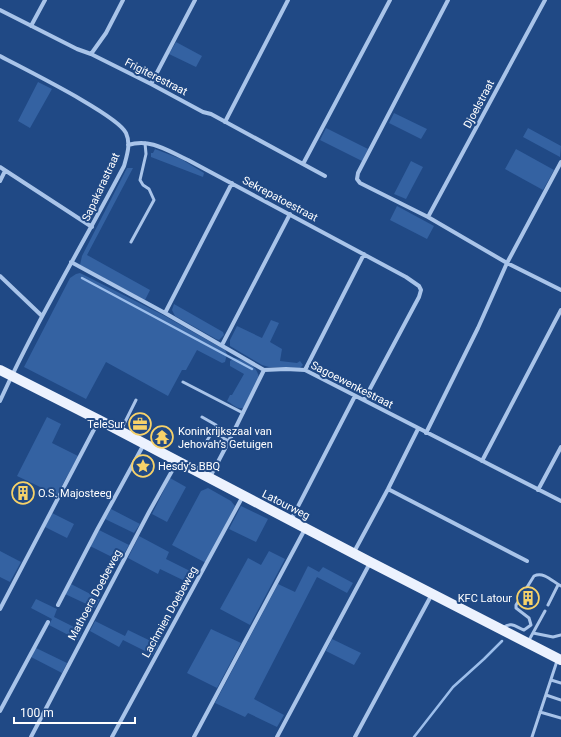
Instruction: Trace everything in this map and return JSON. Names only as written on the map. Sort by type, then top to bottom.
[{"type":"main road","name":"Latourweg","points":[[0,370],[120,431],[353,554],[559,659]]},
{"type":"street","points":[[31,26],[45,0]]},
{"type":"street","points":[[91,54],[106,33],[123,0]]},
{"type":"street","points":[[151,84],[195,0]]},
{"type":"street","points":[[224,122],[288,0]]},
{"type":"street","points":[[303,164],[390,0]]},
{"type":"street","points":[[448,0],[358,172],[357,179],[360,183],[428,217],[507,263],[561,290]]},
{"type":"street","name":"Djoelstraat","points":[[428,217],[545,0]]},
{"type":"street","name":"Frigiterestraat","points":[[0,10],[151,84],[203,112],[211,114],[325,176]]},
{"type":"street","name":"Sapakarastraat","points":[[0,56],[118,123],[126,132],[128,145],[124,166],[42,316],[11,376],[0,401]]},
{"type":"street","name":"Sekrepatoestraat","points":[[128,145],[138,142],[159,146],[188,160],[364,254],[419,286],[421,290],[419,297],[364,400]]},
{"type":"street","points":[[426,432],[478,328],[507,263],[561,162]]},
{"type":"street","points":[[0,167],[92,227]]},
{"type":"street","points":[[0,181],[6,171]]},
{"type":"street","points":[[165,313],[232,184]]},
{"type":"street","points":[[222,345],[290,214]]},
{"type":"street","points":[[305,370],[364,254]]},
{"type":"street","points":[[71,262],[165,313],[264,370],[209,478]]},
{"type":"street","points":[[0,276],[42,316]]},
{"type":"street","points":[[482,461],[561,310]]},
{"type":"street","name":"Sagoewenkestraat","points":[[264,370],[305,370],[561,501]]},
{"type":"street","points":[[291,521],[355,396]]},
{"type":"street","points":[[0,609],[98,420]]},
{"type":"street","points":[[353,554],[418,429]]},
{"type":"street","points":[[58,604],[96,530],[144,444]]},
{"type":"street","points":[[538,490],[561,447]]},
{"type":"street","name":"Mathoera Doebeweg","points":[[31,737],[177,461]]},
{"type":"street","points":[[388,489],[527,561]]},
{"type":"street","name":"Lachmien Doebeweg","points":[[112,737],[243,496]]},
{"type":"street","points":[[194,737],[305,528]]},
{"type":"street","points":[[277,737],[370,562]]},
{"type":"street","points":[[356,737],[432,594]]},
{"type":"street","points":[[0,711],[48,622]]},
{"type":"lane","points":[[132,242],[154,200],[149,189],[143,185],[140,180],[146,154],[145,143]]},
{"type":"lane","points":[[183,382],[243,413]]},
{"type":"lane","points":[[120,431],[136,400]]},
{"type":"lane","points":[[202,417],[216,425],[213,433],[204,445]]},
{"type":"lane","points":[[213,433],[229,441]]},
{"type":"lane","points":[[501,630],[506,625],[511,624],[524,630],[531,625],[529,618],[518,611],[516,605],[534,576],[537,574],[546,576],[560,585],[548,605]]},
{"type":"lane","points":[[527,643],[545,611]]},
{"type":"lane","points":[[533,633],[553,637],[561,635]]},
{"type":"lane","points":[[532,737],[559,659]]},
{"type":"lane","points":[[551,680],[561,684]]},
{"type":"lane","points":[[546,695],[561,700]]},
{"type":"lane","points":[[540,712],[561,718]]},
{"type":"shaded area","points":[[176,42],[202,56],[196,67],[169,54]]},
{"type":"shaded area","points":[[38,82],[52,89],[30,128],[18,121]]},
{"type":"shaded area","points":[[394,113],[427,129],[421,139],[389,123]]},
{"type":"shaded area","points":[[326,128],[368,149],[362,161],[320,140]]},
{"type":"shaded area","points":[[528,128],[561,146],[560,157],[523,137]]},
{"type":"shaded area","points":[[155,149],[181,159],[204,173],[203,177],[151,157],[151,153],[153,153]]},
{"type":"shaded area","points":[[516,149],[554,170],[543,190],[505,169]]},
{"type":"shaded area","points":[[411,161],[423,167],[406,199],[394,194]]},
{"type":"shaded area","points":[[127,168],[133,168],[87,255],[150,290],[145,300],[80,265],[82,256]]},
{"type":"shaded area","points":[[397,206],[434,226],[427,239],[390,220]]},
{"type":"shaded area","points":[[80,273],[163,315],[225,350],[227,354],[225,362],[222,363],[197,350],[186,370],[182,370],[168,396],[106,362],[86,399],[24,367],[70,278]]},
{"type":"shaded area","points":[[174,304],[223,332],[224,335],[219,340],[216,339],[175,316],[172,310]]},
{"type":"shaded area","points":[[271,320],[279,323],[270,342],[282,349],[280,361],[297,363],[300,361],[303,365],[300,368],[269,367],[262,365],[230,346],[230,340],[237,326],[262,338]]},
{"type":"shaded area","points":[[235,358],[250,364],[256,370],[259,378],[245,407],[243,408],[236,407],[227,401],[244,374],[230,366],[230,361]]},
{"type":"shaded area","points":[[47,417],[61,424],[52,443],[78,456],[57,495],[17,476]]},
{"type":"shaded area","points":[[170,478],[186,487],[167,522],[152,514]]},
{"type":"shaded area","points":[[208,488],[231,501],[235,506],[206,563],[172,545],[201,491]]},
{"type":"shaded area","points":[[241,506],[268,519],[256,542],[229,529]]},
{"type":"shaded area","points":[[111,509],[140,524],[134,533],[105,519]]},
{"type":"shaded area","points":[[52,513],[74,524],[67,538],[45,527]]},
{"type":"shaded area","points":[[99,530],[129,545],[120,561],[90,546]]},
{"type":"shaded area","points":[[139,536],[169,552],[166,559],[196,574],[191,584],[160,569],[158,574],[128,558]]},
{"type":"shaded area","points":[[0,551],[21,562],[10,582],[0,577]]},
{"type":"shaded area","points":[[269,551],[285,559],[250,625],[220,609],[248,558],[261,565]]},
{"type":"shaded area","points":[[308,566],[319,572],[323,567],[353,583],[347,593],[317,577],[254,699],[284,715],[277,727],[248,713],[245,717],[215,703],[278,584],[295,592]]},
{"type":"shaded area","points":[[71,584],[100,599],[95,608],[65,594]]},
{"type":"shaded area","points":[[36,599],[57,609],[54,617],[82,631],[78,640],[49,625],[52,619],[31,608]]},
{"type":"shaded area","points":[[95,621],[125,636],[128,630],[159,645],[153,655],[123,640],[119,647],[90,631]]},
{"type":"shaded area","points":[[211,629],[241,643],[217,688],[187,673]]},
{"type":"shaded area","points":[[332,639],[361,653],[354,665],[326,651]]},
{"type":"shaded area","points":[[36,648],[67,663],[62,673],[31,657]]},
{"type":"waterway","points":[[82,278],[252,369]]},
{"type":"waterway","points":[[414,737],[453,687],[502,641]]},
{"type":"place","name":"TeleSur","points":[[140,424]]},
{"type":"place","name":"Koninkrijkszaal van Jehovah’s Getuigen","points":[[162,437]]},
{"type":"place","name":"Hesdy’s BBQ","points":[[143,466]]},
{"type":"place","name":"O.S. Majosteeg","points":[[23,493]]},
{"type":"place","name":"KFC Latour","points":[[528,598]]}]
